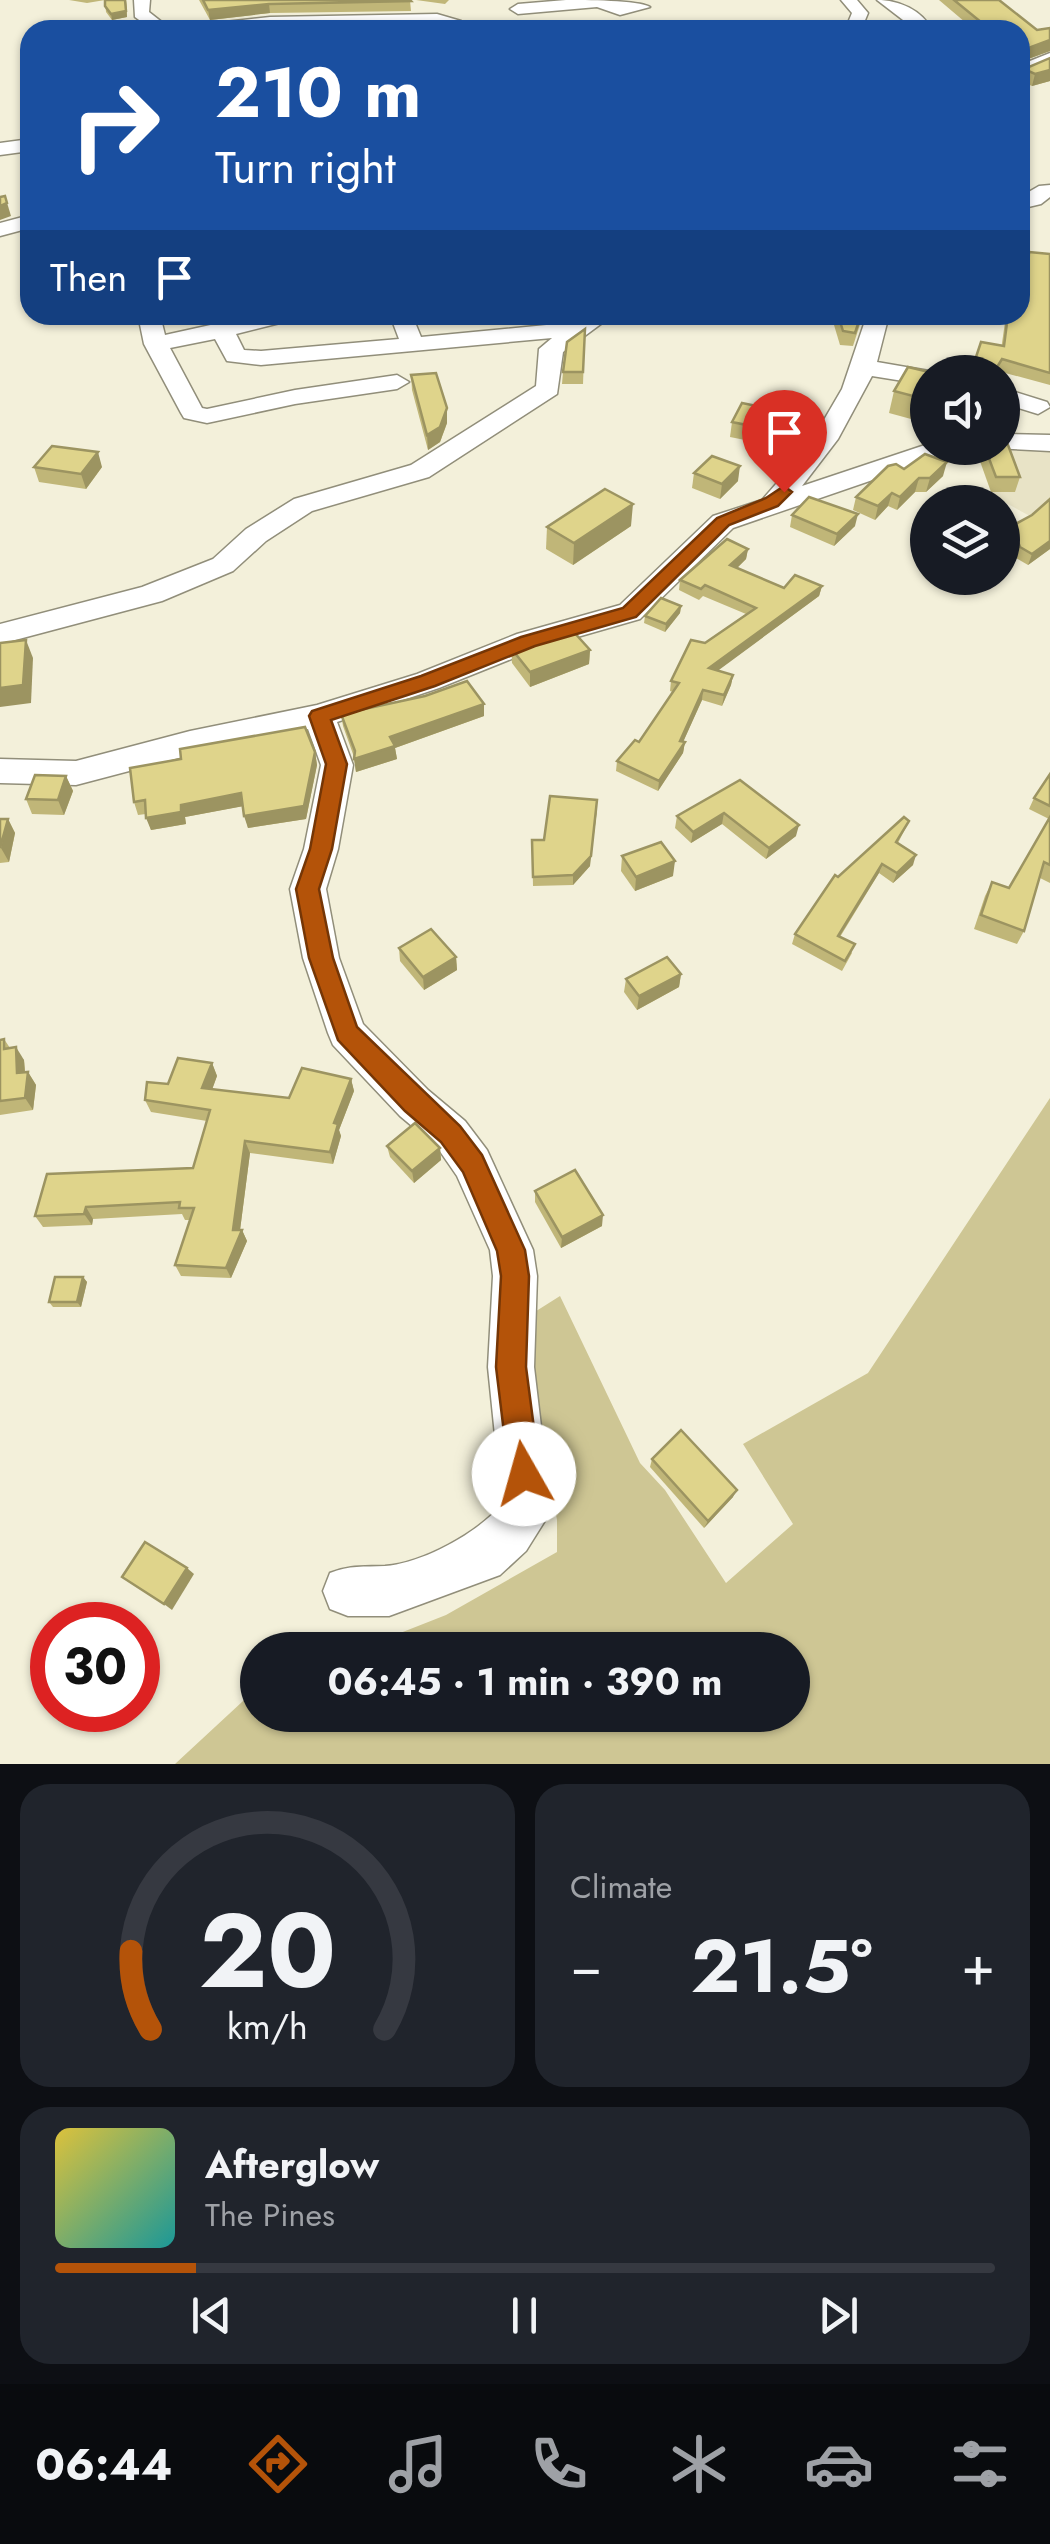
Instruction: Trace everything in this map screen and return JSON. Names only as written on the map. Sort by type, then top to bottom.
[{"type":"street","points":[[885,0],[916,20]]},
{"type":"street","points":[[512,4],[598,2],[620,10],[642,7]]},
{"type":"street","points":[[512,4],[538,20]]},
{"type":"street","points":[[230,8],[245,20]]},
{"type":"street","points":[[319,20],[442,20]]},
{"type":"street","points":[[151,325],[156,344],[194,414],[207,416],[295,396],[398,382]]},
{"type":"street","points":[[156,344],[243,325]]},
{"type":"street","points":[[404,325],[413,344]]},
{"type":"street","points":[[223,330],[235,356],[244,359],[568,325]]},
{"type":"street","points":[[0,634],[152,594],[223,565],[256,536],[303,505],[420,471],[548,389],[551,350],[588,325]]},
{"type":"street","points":[[772,502],[805,469],[863,368],[875,325]]},
{"type":"street","points":[[863,368],[910,375]]},
{"type":"street","points":[[1020,409],[1045,428]]},
{"type":"street","points":[[1020,436],[1045,428]]},
{"type":"street","points":[[0,771],[76,773],[190,743],[319,716],[428,681],[528,642],[630,612],[723,522],[772,502],[910,458]]},
{"type":"street","points":[[319,716],[337,764],[321,849],[308,889],[321,958],[346,1033],[414,1103],[451,1134],[472,1164],[511,1250],[515,1276],[511,1367],[527,1511],[509,1534],[482,1556],[388,1591],[348,1591]]},
{"type":"shaded area","points":[[1020,450],[1050,451],[1050,527],[1020,511],[1020,485],[990,485],[984,465],[1020,465]]},
{"type":"shaded area","points":[[1050,1098],[1050,1764],[175,1764],[240,1704],[240,1732],[810,1732],[810,1632],[403,1632],[446,1615],[557,1552],[557,1520],[522,1320],[560,1296],[640,1463],[665,1490],[726,1583],[793,1524],[743,1444],[868,1373]]},
{"type":"building","points":[[105,0],[125,0],[126,11],[111,14]]},
{"type":"building","points":[[203,0],[411,1],[269,4],[208,10]]},
{"type":"building","points":[[954,0],[999,0],[1024,20],[978,20]]},
{"type":"building","points":[[1030,24],[1037,30],[1050,28],[1050,40],[1030,47]]},
{"type":"building","points":[[1050,58],[1050,70],[1035,74],[1030,66]]},
{"type":"building","points":[[1030,252],[1050,254],[1050,373],[1020,364],[1020,355],[977,355],[981,342],[1004,346],[1007,325],[1030,325]]},
{"type":"building","points":[[841,325],[858,325],[855,333],[843,331]]},
{"type":"building","points":[[585,329],[583,372],[563,372],[567,342]]},
{"type":"building","points":[[908,367],[910,367],[910,395],[894,391]]},
{"type":"building","points":[[436,373],[447,408],[440,427],[427,435],[411,375]]},
{"type":"building","points":[[742,403],[767,408],[757,427],[732,422]]},
{"type":"building","points":[[52,446],[98,452],[81,474],[34,467]]},
{"type":"building","points":[[712,456],[740,466],[722,484],[694,473]]},
{"type":"building","points":[[896,464],[904,469],[910,465],[944,465],[930,478],[919,478],[900,497],[892,493],[878,506],[856,497],[888,466]]},
{"type":"building","points":[[991,465],[1016,465],[1020,477],[996,477]]},
{"type":"building","points":[[605,489],[633,504],[574,543],[547,527]]},
{"type":"building","points":[[809,497],[858,514],[837,534],[792,515]]},
{"type":"building","points":[[1050,499],[1050,541],[1032,554],[1020,547],[1020,522]]},
{"type":"building","points":[[727,539],[748,549],[730,565],[784,588],[795,575],[822,586],[709,668],[733,675],[724,695],[703,690],[680,741],[685,742],[659,781],[617,761],[635,740],[639,742],[679,683],[671,681],[691,640],[705,643],[756,608],[705,585],[701,589],[680,580]]},
{"type":"building","points":[[661,598],[681,606],[666,624],[645,616]]},
{"type":"building","points":[[572,630],[590,650],[530,672],[511,648],[541,636],[544,640]]},
{"type":"building","points":[[26,640],[23,685],[0,688],[0,643]]},
{"type":"building","points":[[467,681],[484,704],[390,737],[395,746],[354,759],[355,751],[341,714],[425,696]]},
{"type":"building","points":[[305,727],[315,752],[304,806],[244,816],[241,793],[181,805],[181,812],[146,818],[145,800],[134,802],[130,768],[181,759],[180,749]]},
{"type":"building","points":[[1050,774],[1050,806],[1034,798]]},
{"type":"building","points":[[35,775],[66,776],[58,800],[26,799]]},
{"type":"building","points":[[740,780],[799,825],[769,848],[724,813],[693,832],[677,816]]},
{"type":"building","points":[[550,796],[597,800],[591,856],[573,875],[533,877],[532,840],[544,840]]},
{"type":"building","points":[[904,817],[909,821],[896,842],[916,855],[897,873],[882,864],[838,936],[855,944],[845,961],[795,934],[835,875],[838,877]]},
{"type":"building","points":[[1050,817],[1050,865],[1044,862],[1024,931],[981,915],[992,882],[1009,888]]},
{"type":"building","points":[[0,819],[8,819],[0,848]]},
{"type":"building","points":[[661,842],[675,861],[636,877],[622,856]]},
{"type":"building","points":[[431,929],[456,957],[423,977],[399,948]]},
{"type":"building","points":[[667,957],[681,974],[639,996],[626,979]]},
{"type":"building","points":[[4,1039],[4,1049],[16,1047],[17,1073],[28,1072],[25,1098],[0,1101],[0,1040]]},
{"type":"building","points":[[178,1058],[212,1063],[202,1088],[289,1098],[302,1068],[351,1079],[334,1123],[338,1124],[330,1152],[245,1141],[233,1230],[242,1230],[226,1268],[175,1265],[194,1208],[179,1208],[180,1202],[86,1207],[84,1214],[35,1216],[47,1174],[193,1168],[210,1110],[145,1100],[147,1082],[168,1084]]},
{"type":"building","points":[[415,1123],[440,1148],[412,1171],[387,1146]]},
{"type":"building","points":[[575,1170],[603,1215],[562,1237],[535,1191]]},
{"type":"building","points":[[55,1277],[83,1277],[77,1302],[49,1302]]},
{"type":"building","points":[[681,1430],[737,1490],[708,1521],[652,1459]]},
{"type":"building","points":[[145,1542],[187,1568],[164,1604],[122,1577]]},
{"type":"route","points":[[524,1474],[511,1367],[515,1276],[511,1250],[472,1164],[451,1134],[414,1103],[346,1033],[321,958],[308,889],[321,849],[337,764],[319,716],[428,681],[528,642],[630,612],[723,522],[772,502],[784,492]]}]
